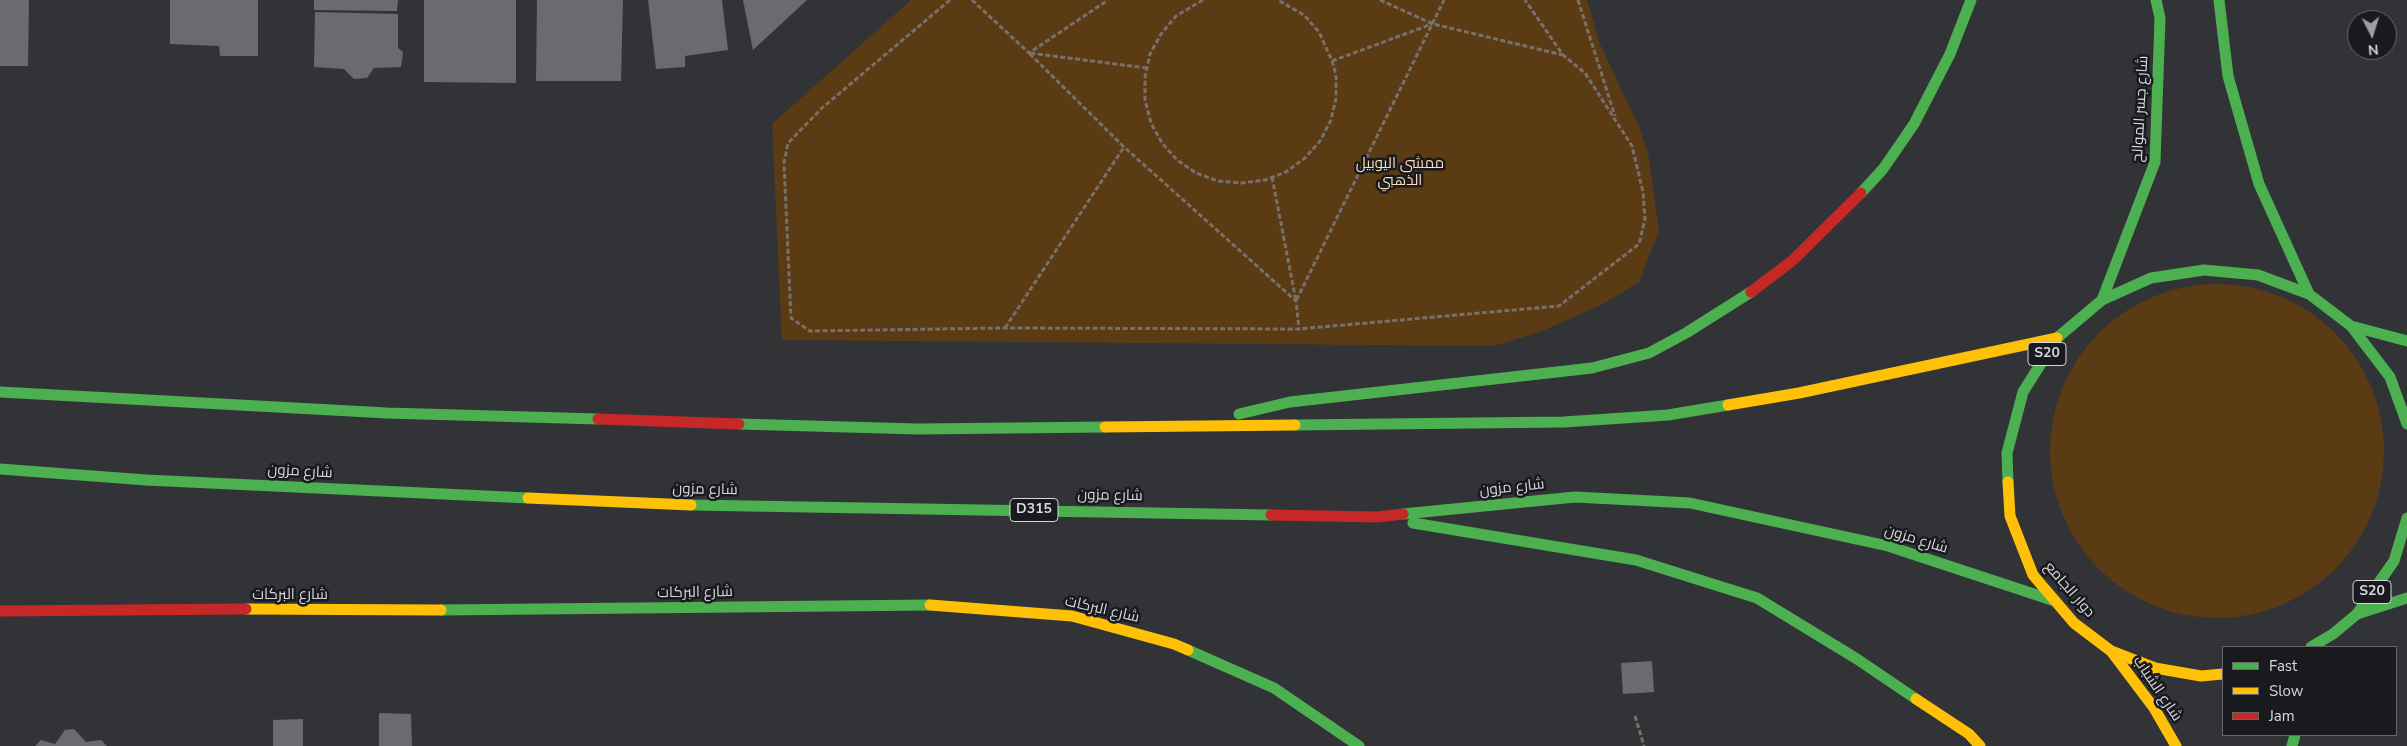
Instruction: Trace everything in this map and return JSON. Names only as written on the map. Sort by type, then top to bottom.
[{"type":"main road","points":[[1188,426],[1290,402],[1592,368],[1649,353],[1686,333],[1746,296],[1792,261],[1843,213],[1883,169],[1914,124],[1950,54],[1971,0]]},
{"type":"main road","name":"شارع جسر الموالح","points":[[2102,300],[2155,162],[2160,18],[2156,0]]},
{"type":"main road","name":"S20","points":[[2219,0],[2228,76],[2259,184],[2309,294]]},
{"type":"main road","name":"دوار الجامع","points":[[2222,674],[2202,676],[2155,668],[2111,650],[2074,624],[2033,575],[2010,516],[2007,453],[2023,392],[2057,338],[2102,300],[2151,278],[2204,270],[2258,275],[2309,294],[2352,326],[2390,377],[2407,424]]},
{"type":"main road","points":[[2352,326],[2407,341]]},
{"type":"main road","points":[[0,392],[387,413],[899,428],[1564,422],[1668,415],[1798,393],[2057,338]]},
{"type":"main road","name":"شارع مزون","points":[[0,469],[146,480],[660,504],[1378,517],[1574,497],[1690,503],[1888,546],[2055,601]]},
{"type":"main road","points":[[39,484],[146,480]]},
{"type":"main road","points":[[1378,517],[1636,560],[1756,598],[1857,658],[1969,734],[1980,746]]},
{"type":"main road","name":"S20","points":[[2314,646],[2333,634],[2357,614],[2394,561],[2407,518]]},
{"type":"main road","points":[[2357,614],[2407,598]]},
{"type":"main road","name":"شارع البركات","points":[[0,612],[50,610],[500,610],[925,605],[1072,616],[1174,644],[1274,688],[1358,746]]},
{"type":"main road","name":"S20","points":[[2328,646],[2333,634]]},
{"type":"main road","name":"شارع الشباب","points":[[2111,650],[2154,708],[2176,746]]},
{"type":"path","points":[[950,0],[822,108],[788,143],[784,163],[791,318],[810,331],[1004,328],[1299,329],[1559,306],[1639,244],[1645,220],[1643,192],[1632,146],[1586,73],[1563,56],[1525,0]]},
{"type":"path","points":[[972,0],[1030,53],[1124,147],[1296,302]]},
{"type":"path","points":[[1030,53],[1108,0]]},
{"type":"path","points":[[1203,0],[1176,16],[1161,34],[1150,54],[1145,77],[1145,100],[1151,123],[1162,143],[1177,160],[1196,172],[1218,180],[1241,183],[1265,180],[1286,172],[1305,158],[1320,141],[1327,127],[1336,98],[1336,75],[1319,32],[1304,15],[1278,0]]},
{"type":"path","points":[[1380,0],[1433,24],[1563,56]]},
{"type":"path","points":[[1296,302],[1444,0]]},
{"type":"path","points":[[1578,0],[1616,122]]},
{"type":"path","points":[[1332,61],[1433,24]]},
{"type":"path","points":[[1030,53],[1147,68]]},
{"type":"path","points":[[1004,328],[1124,147]]},
{"type":"path","points":[[1272,177],[1296,302],[1299,329]]},
{"type":"path","points":[[1636,716],[1644,746]]},
{"type":"green space","name":"ممشى اليوبيل الذهبي","points":[[911,0],[1587,0],[1599,42],[1639,127],[1648,153],[1659,231],[1639,282],[1601,305],[1542,331],[1494,346],[782,340],[772,124]]},
{"type":"green space","points":[[2201,284],[2233,284],[2266,291],[2296,303],[2323,322],[2346,345],[2365,372],[2372,387],[2381,418],[2384,451],[2381,484],[2372,515],[2365,530],[2346,557],[2323,580],[2296,599],[2266,611],[2233,618],[2201,618],[2168,611],[2138,599],[2111,580],[2088,557],[2069,530],[2057,500],[2050,467],[2050,435],[2057,402],[2069,372],[2088,345],[2111,322],[2138,303],[2168,291]]},
{"type":"building","points":[[0,0],[29,0],[28,66],[0,66]]},
{"type":"building","points":[[170,0],[258,0],[258,56],[220,56],[219,46],[170,44]]},
{"type":"building","points":[[314,0],[398,0],[397,11],[314,10]]},
{"type":"building","points":[[424,0],[516,0],[516,83],[424,82]]},
{"type":"building","points":[[537,0],[623,0],[621,81],[536,81]]},
{"type":"building","points":[[648,0],[722,0],[728,50],[685,56],[685,67],[656,69]]},
{"type":"building","points":[[743,0],[807,0],[753,50]]},
{"type":"building","points":[[315,12],[398,14],[398,48],[403,52],[401,67],[374,68],[367,78],[354,79],[344,69],[314,67]]},
{"type":"building","points":[[1652,661],[1654,692],[1623,694],[1621,663]]},
{"type":"building","points":[[379,713],[411,714],[412,746],[379,746]]},
{"type":"building","points":[[303,719],[303,746],[273,746],[273,720]]},
{"type":"building","points":[[74,729],[86,742],[101,740],[107,746],[35,746],[41,740],[55,744],[65,730]]},
{"type":"traffic: fast","points":[[1861,193],[1883,169],[1914,124],[1950,54],[1971,0]]},
{"type":"traffic: fast","points":[[2102,300],[2155,162],[2160,18],[2156,0]]},
{"type":"traffic: fast","points":[[2219,0],[2228,76],[2259,184],[2309,294]]},
{"type":"traffic: fast","points":[[2008,482],[2007,453],[2023,392],[2057,338],[2102,300],[2151,278],[2204,270],[2258,275],[2309,294],[2351,326],[2390,377],[2407,424]]},
{"type":"traffic: fast","points":[[1239,414],[1290,402],[1592,368],[1649,353],[1686,333],[1751,292]]},
{"type":"traffic: fast","points":[[2351,326],[2407,341]]},
{"type":"traffic: fast","points":[[0,392],[387,413],[598,419]]},
{"type":"traffic: fast","points":[[1295,425],[1564,422],[1668,415],[1728,405]]},
{"type":"traffic: fast","points":[[739,424],[918,429],[1105,427]]},
{"type":"traffic: fast","points":[[0,469],[146,480],[528,498]]},
{"type":"traffic: fast","points":[[1403,514],[1575,497],[1690,503],[1888,546],[2055,601]]},
{"type":"traffic: fast","points":[[691,505],[1271,515]]},
{"type":"traffic: fast","points":[[2313,646],[2333,634],[2357,614],[2394,561],[2407,518]]},
{"type":"traffic: fast","points":[[1413,523],[1636,560],[1757,598],[1857,659],[1916,699]]},
{"type":"traffic: fast","points":[[2357,614],[2407,598]]},
{"type":"traffic: fast","points":[[441,610],[930,605]]},
{"type":"traffic: fast","points":[[1188,650],[1274,688],[1359,746]]},
{"type":"traffic: fast","points":[[2292,746],[2295,736]]},
{"type":"traffic: slow","points":[[1728,405],[1799,393],[2057,338]]},
{"type":"traffic: slow","points":[[1105,427],[1295,425]]},
{"type":"traffic: slow","points":[[2008,482],[2010,516],[2033,575],[2074,623],[2111,651],[2155,668],[2201,676],[2222,674]]},
{"type":"traffic: slow","points":[[528,498],[691,505]]},
{"type":"traffic: slow","points":[[930,605],[1072,616],[1174,644],[1188,650]]},
{"type":"traffic: slow","points":[[246,609],[441,610]]},
{"type":"traffic: slow","points":[[2111,651],[2154,708],[2176,746]]},
{"type":"traffic: slow","points":[[1916,699],[1969,734],[1980,746]]},
{"type":"traffic: jam","points":[[1751,292],[1792,261],[1861,193]]},
{"type":"traffic: jam","points":[[598,419],[739,424]]},
{"type":"traffic: jam","points":[[1271,515],[1377,517],[1403,514]]},
{"type":"traffic: jam","points":[[0,611],[246,609]]}]
